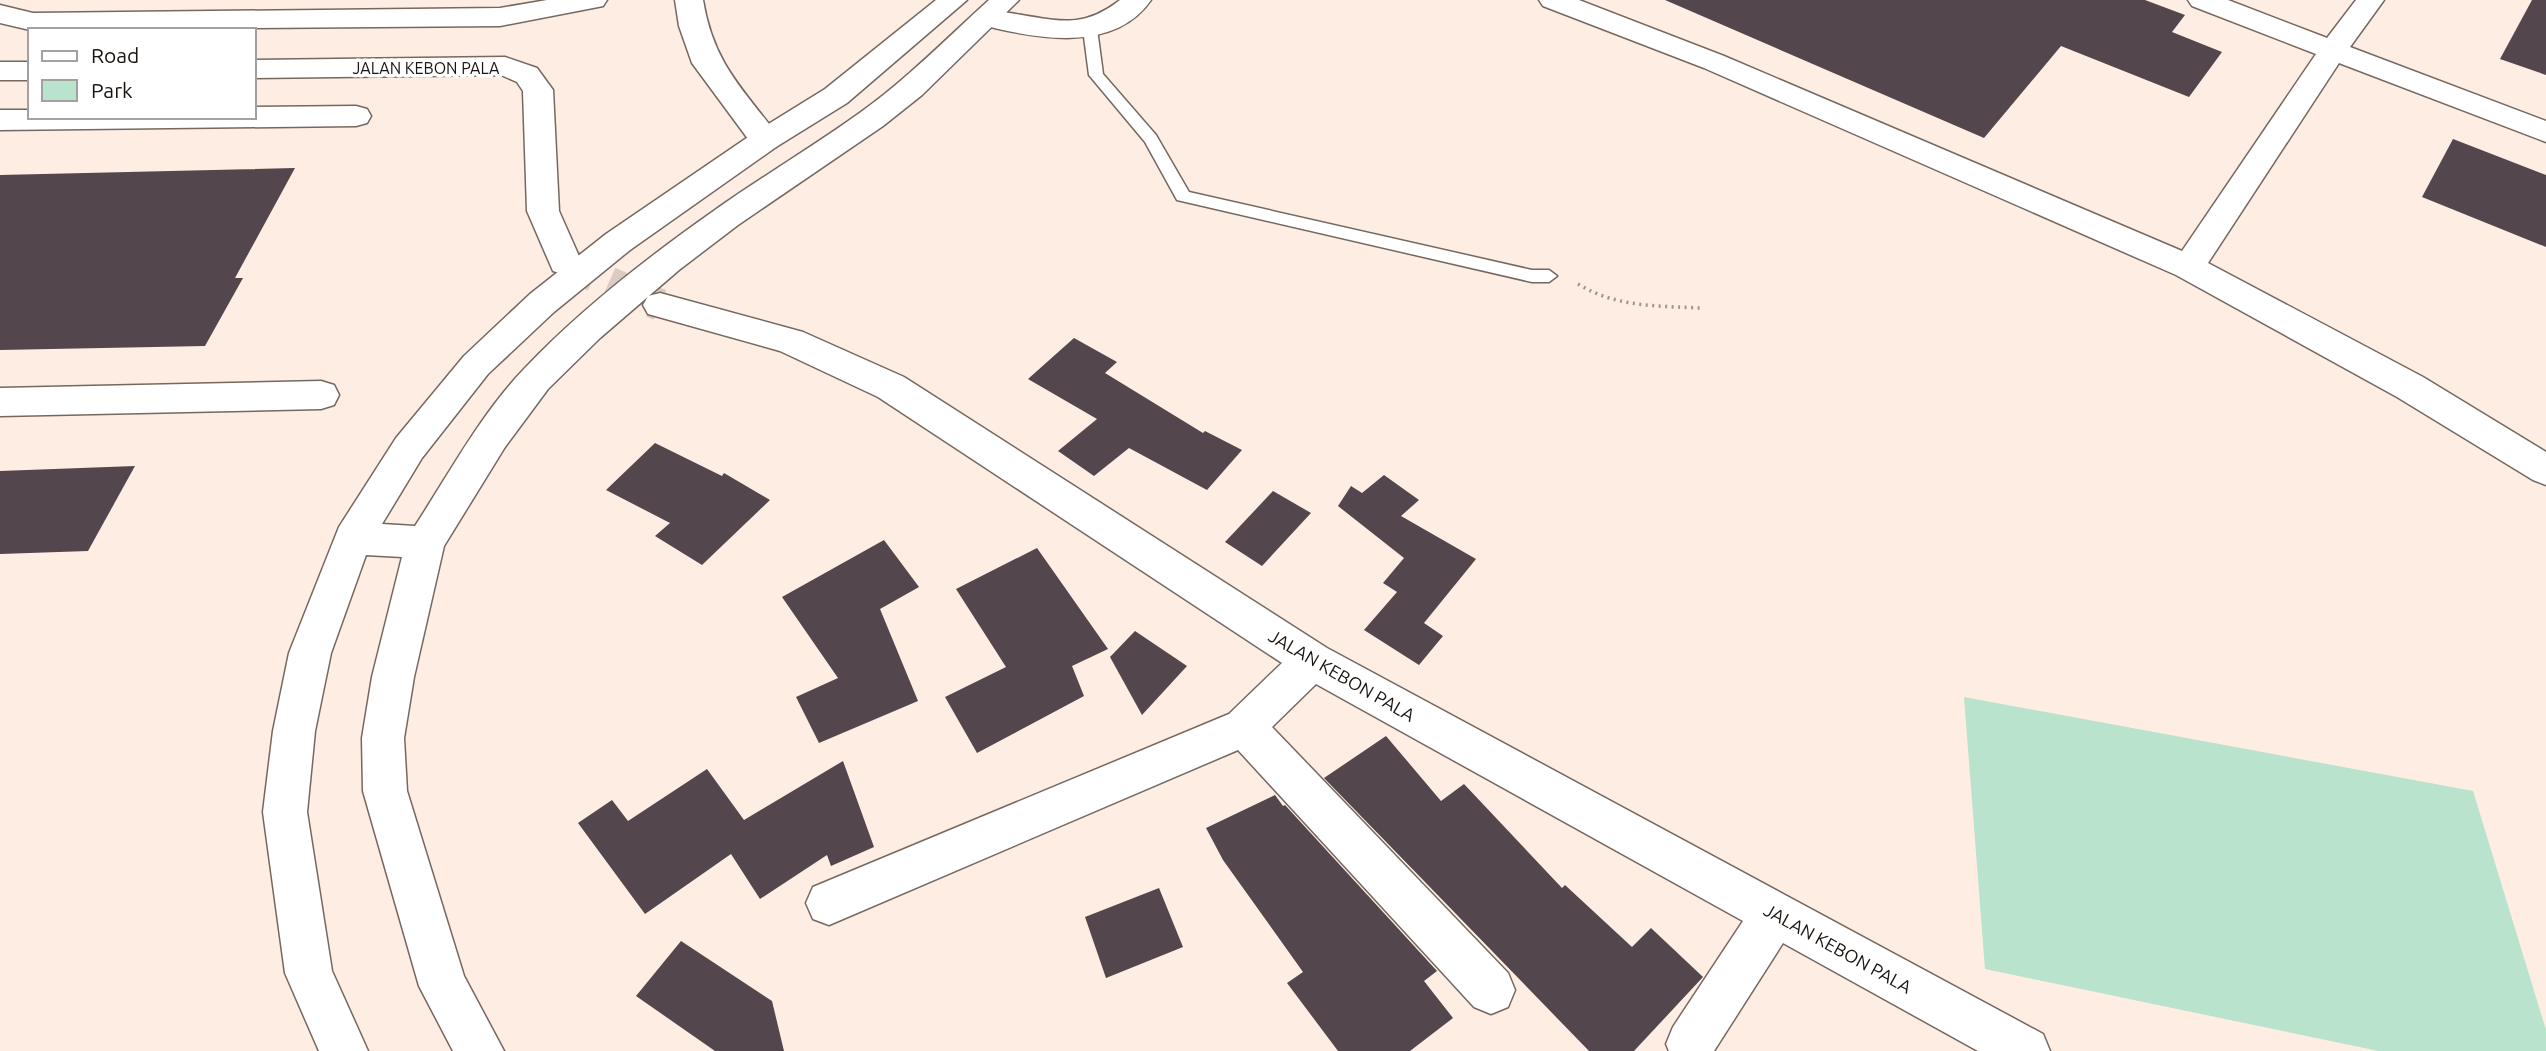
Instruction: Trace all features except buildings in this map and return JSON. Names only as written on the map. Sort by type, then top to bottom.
[{"type":"street","points":[[0,14],[33,22],[500,17],[593,0]]},
{"type":"street","points":[[690,0],[694,26],[707,63],[765,140]]},
{"type":"street","points":[[344,1051],[309,973],[285,812],[294,731],[310,653],[353,538],[409,448],[476,365],[542,303],[618,242],[765,140],[836,96],[953,0]]},
{"type":"street","points":[[481,1051],[443,986],[385,791],[383,738],[393,677],[425,543],[492,438],[536,380],[588,330],[667,262],[716,225],[872,118],[997,9],[1043,27],[1090,29],[1127,10],[1137,0]]},
{"type":"street","points":[[1553,0],[1714,62],[2188,267],[2410,387],[2546,470]]},
{"type":"street","points":[[2202,0],[2546,132]]},
{"type":"street","points":[[2188,267],[2333,50],[2370,0]]},
{"type":"street","name":"JALAN KEBON PALA","points":[[256,69],[505,66],[527,75],[538,90],[542,211],[565,263]]},
{"type":"street","points":[[0,71],[28,71]]},
{"type":"street","points":[[256,117],[356,116]]},
{"type":"street","points":[[0,120],[84,119]]},
{"type":"street","name":"JALAN KEBON PALA","points":[[660,305],[791,341],[891,387],[1312,661],[2026,1051]]},
{"type":"street","points":[[0,402],[321,395]]},
{"type":"street","points":[[353,538],[425,543]]},
{"type":"street","points":[[829,903],[1244,727],[1312,661]]},
{"type":"street","points":[[1244,727],[1491,990]]},
{"type":"street","points":[[1690,1044],[1775,914]]},
{"type":"lane","points":[[1090,29],[1096,75],[1151,139],[1183,196],[1532,276],[1549,276]]},
{"type":"path","points":[[1569,277],[1586,290],[1620,302],[1700,307]]},
{"type":"green space","points":[[1964,697],[2473,791],[2546,1030],[2546,1051],[2379,1051],[1985,969]]},
{"type":"tunnel","points":[[565,263],[660,305]]}]
